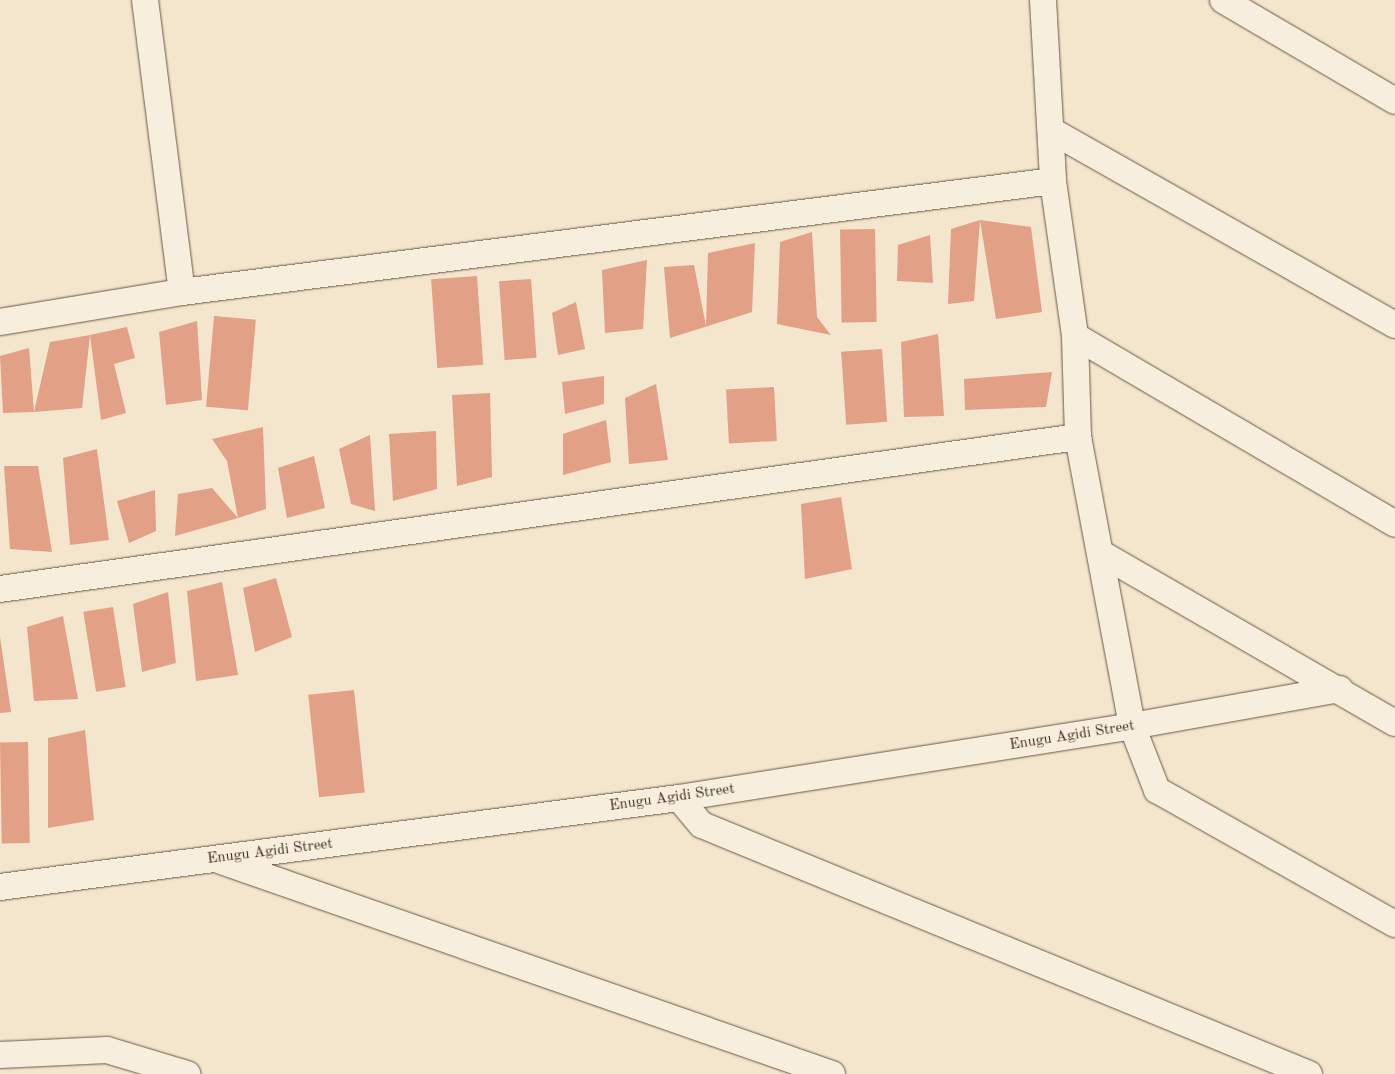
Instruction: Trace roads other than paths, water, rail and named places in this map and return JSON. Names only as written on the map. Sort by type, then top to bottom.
[{"type":"street","points":[[145,0],[182,292]]},
{"type":"street","points":[[1043,0],[1052,131],[1053,181],[1075,336],[1078,437],[1102,554],[1132,726],[1157,790],[1395,924]]},
{"type":"street","points":[[1223,0],[1395,100]]},
{"type":"street","points":[[1052,131],[1395,325]]},
{"type":"street","points":[[0,322],[182,292],[1053,181]]},
{"type":"street","points":[[1075,336],[1395,524]]},
{"type":"street","points":[[0,589],[1078,437]]},
{"type":"street","points":[[1102,554],[1340,689],[1395,723]]},
{"type":"street","name":"Enugu Agidi Street","points":[[0,887],[679,798],[1132,726],[1340,689]]},
{"type":"street","points":[[679,798],[702,825],[1309,1074]]},
{"type":"street","points":[[215,859],[832,1074]]},
{"type":"street","points":[[0,1056],[107,1050],[187,1074]]}]
